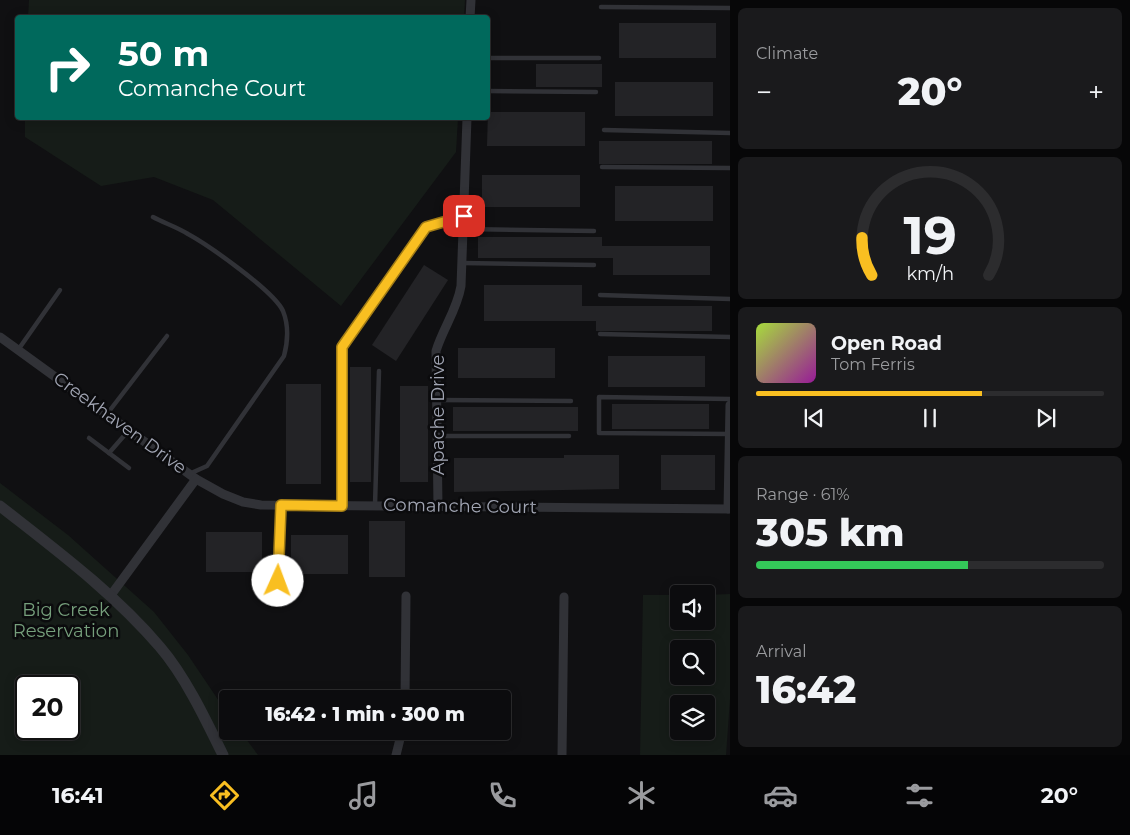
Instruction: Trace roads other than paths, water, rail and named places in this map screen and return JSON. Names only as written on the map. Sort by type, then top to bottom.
[{"type":"street","points":[[470,15],[471,0]]},
{"type":"street","name":"Apache Drive","points":[[438,507],[436,351],[442,331],[458,303],[462,263],[467,120]]},
{"type":"street","points":[[342,506],[342,347],[426,227],[464,216]]},
{"type":"street","name":"Creekhaven Drive","points":[[0,336],[192,476],[111,595]]},
{"type":"street","points":[[729,509],[730,405]]},
{"type":"street","name":"Comanche Court","points":[[192,476],[243,502],[281,505],[729,509]]},
{"type":"street","points":[[0,506],[111,595],[161,648],[205,718],[223,755]]},
{"type":"street","points":[[404,690],[406,596]]},
{"type":"street","points":[[562,755],[564,597]]},
{"type":"street","points":[[396,755],[400,740]]},
{"type":"lane","points":[[601,6],[730,8]]},
{"type":"lane","points":[[490,58],[599,58]]},
{"type":"lane","points":[[490,91],[596,92]]},
{"type":"lane","points":[[604,130],[730,133]]},
{"type":"lane","points":[[602,167],[730,168]]},
{"type":"lane","points":[[153,217],[188,234],[261,287],[282,309],[287,325],[287,341],[284,356],[207,466],[192,476]]},
{"type":"lane","points":[[463,229],[594,231]]},
{"type":"lane","points":[[462,263],[594,265]]},
{"type":"lane","points":[[18,350],[60,290]]},
{"type":"lane","points":[[600,295],[730,298]]},
{"type":"lane","points":[[600,334],[730,337]]},
{"type":"lane","points":[[106,414],[167,336]]},
{"type":"lane","points":[[375,505],[379,371]]},
{"type":"lane","points":[[730,398],[599,397],[598,433],[730,434]]},
{"type":"lane","points":[[437,400],[571,401]]},
{"type":"lane","points":[[109,453],[129,430]]},
{"type":"lane","points":[[437,436],[569,436]]},
{"type":"lane","points":[[89,438],[129,468]]},
{"type":"lane","points":[[278,581],[281,505]]},
{"type":"park label","name":"Big Creek Reservation","points":[[66,620]]}]
